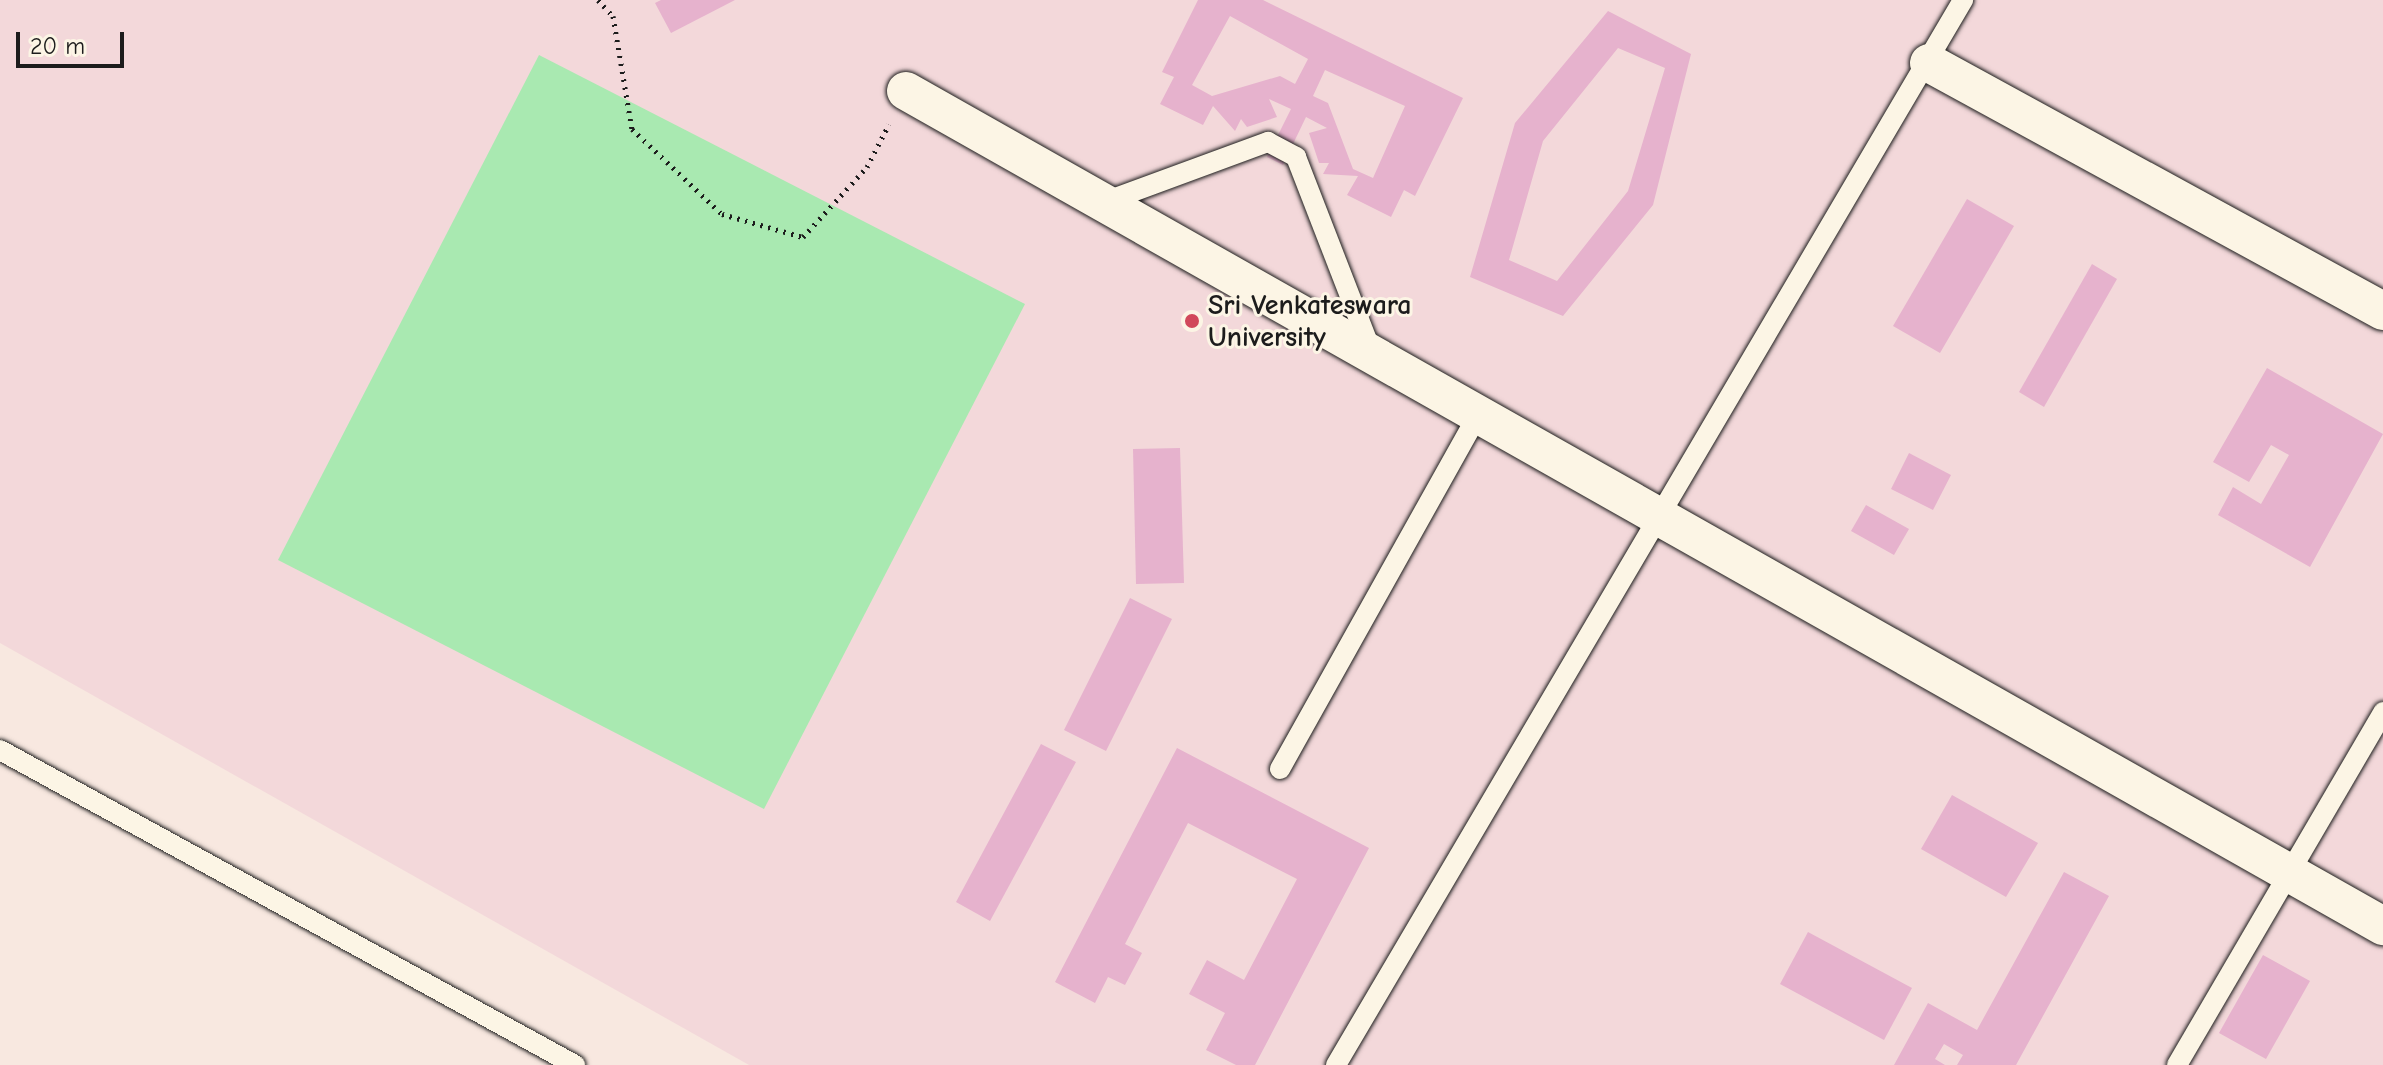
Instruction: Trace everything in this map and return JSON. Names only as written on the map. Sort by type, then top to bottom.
[{"type":"street","points":[[1929,63],[2383,311]]},
{"type":"street","points":[[906,91],[2383,926]]},
{"type":"lane","points":[[1336,1065],[1929,63],[1963,0]]},
{"type":"lane","points":[[1102,203],[1268,142],[1296,157],[1374,357]]},
{"type":"lane","points":[[1280,769],[1477,416]]},
{"type":"lane","points":[[2177,1065],[2383,712]]},
{"type":"lane","points":[[0,750],[575,1065]]},
{"type":"path","points":[[598,0],[613,16],[632,129],[722,214],[803,237],[867,167],[906,91]]},
{"type":"shaded area","name":"Sri Venkateswara University","points":[[0,0],[2383,0],[2383,1065],[749,1065],[0,643]]},
{"type":"green space","points":[[539,55],[1025,304],[764,809],[278,560]]},
{"type":"building","points":[[661,0],[735,0],[671,33],[655,3]]},
{"type":"building","points":[[1198,0],[1263,0],[1463,98],[1415,196],[1404,190],[1391,217],[1347,195],[1358,176],[1323,174],[1329,163],[1319,163],[1309,133],[1327,128],[1306,117],[1283,165],[1267,157],[1291,109],[1269,99],[1277,117],[1247,127],[1241,119],[1235,131],[1213,106],[1203,125],[1160,104],[1174,77],[1162,72]],"holes":[[[1230,16],[1308,59],[1295,84],[1280,76],[1212,96],[1192,85]],[[1325,70],[1405,106],[1373,178],[1353,169],[1328,103],[1313,96]]]},
{"type":"building","points":[[1608,11],[1691,54],[1653,205],[1563,316],[1470,277],[1515,123]],"holes":[[[1618,48],[1665,68],[1628,191],[1557,281],[1509,260],[1543,141]]]},
{"type":"building","points":[[1967,199],[2014,226],[1940,353],[1893,326]]},
{"type":"building","points":[[2092,264],[2117,279],[2044,407],[2019,392]]},
{"type":"building","points":[[2267,368],[2383,434],[2310,567],[2218,515],[2233,487],[2261,504],[2289,455],[2271,445],[2249,482],[2213,462]]},
{"type":"building","points":[[1180,448],[1184,583],[1136,584],[1133,449]]},
{"type":"building","points":[[1909,453],[1951,475],[1933,510],[1891,489]]},
{"type":"building","points":[[1866,505],[1909,529],[1894,555],[1851,531]]},
{"type":"building","points":[[1130,598],[1172,619],[1106,751],[1064,730]]},
{"type":"building","points":[[1041,744],[1076,762],[990,921],[956,902]]},
{"type":"building","points":[[1177,748],[1369,848],[1255,1065],[1236,1065],[1206,1050],[1225,1013],[1189,994],[1207,960],[1244,980],[1297,879],[1188,823],[1125,944],[1142,953],[1125,985],[1108,977],[1095,1003],[1055,982]]},
{"type":"building","points":[[1952,795],[2038,843],[2006,897],[1921,849]]},
{"type":"building","points":[[2064,872],[2109,896],[2016,1065],[1957,1065],[1963,1055],[1944,1044],[1935,1059],[1945,1065],[1894,1065],[1928,1003],[1977,1030]]},
{"type":"building","points":[[1808,932],[1912,988],[1884,1040],[1780,984]]},
{"type":"building","points":[[2263,955],[2310,981],[2266,1059],[2219,1033]]},
{"type":"place","name":"Sri Venkateswara University","points":[[1192,321]]}]
